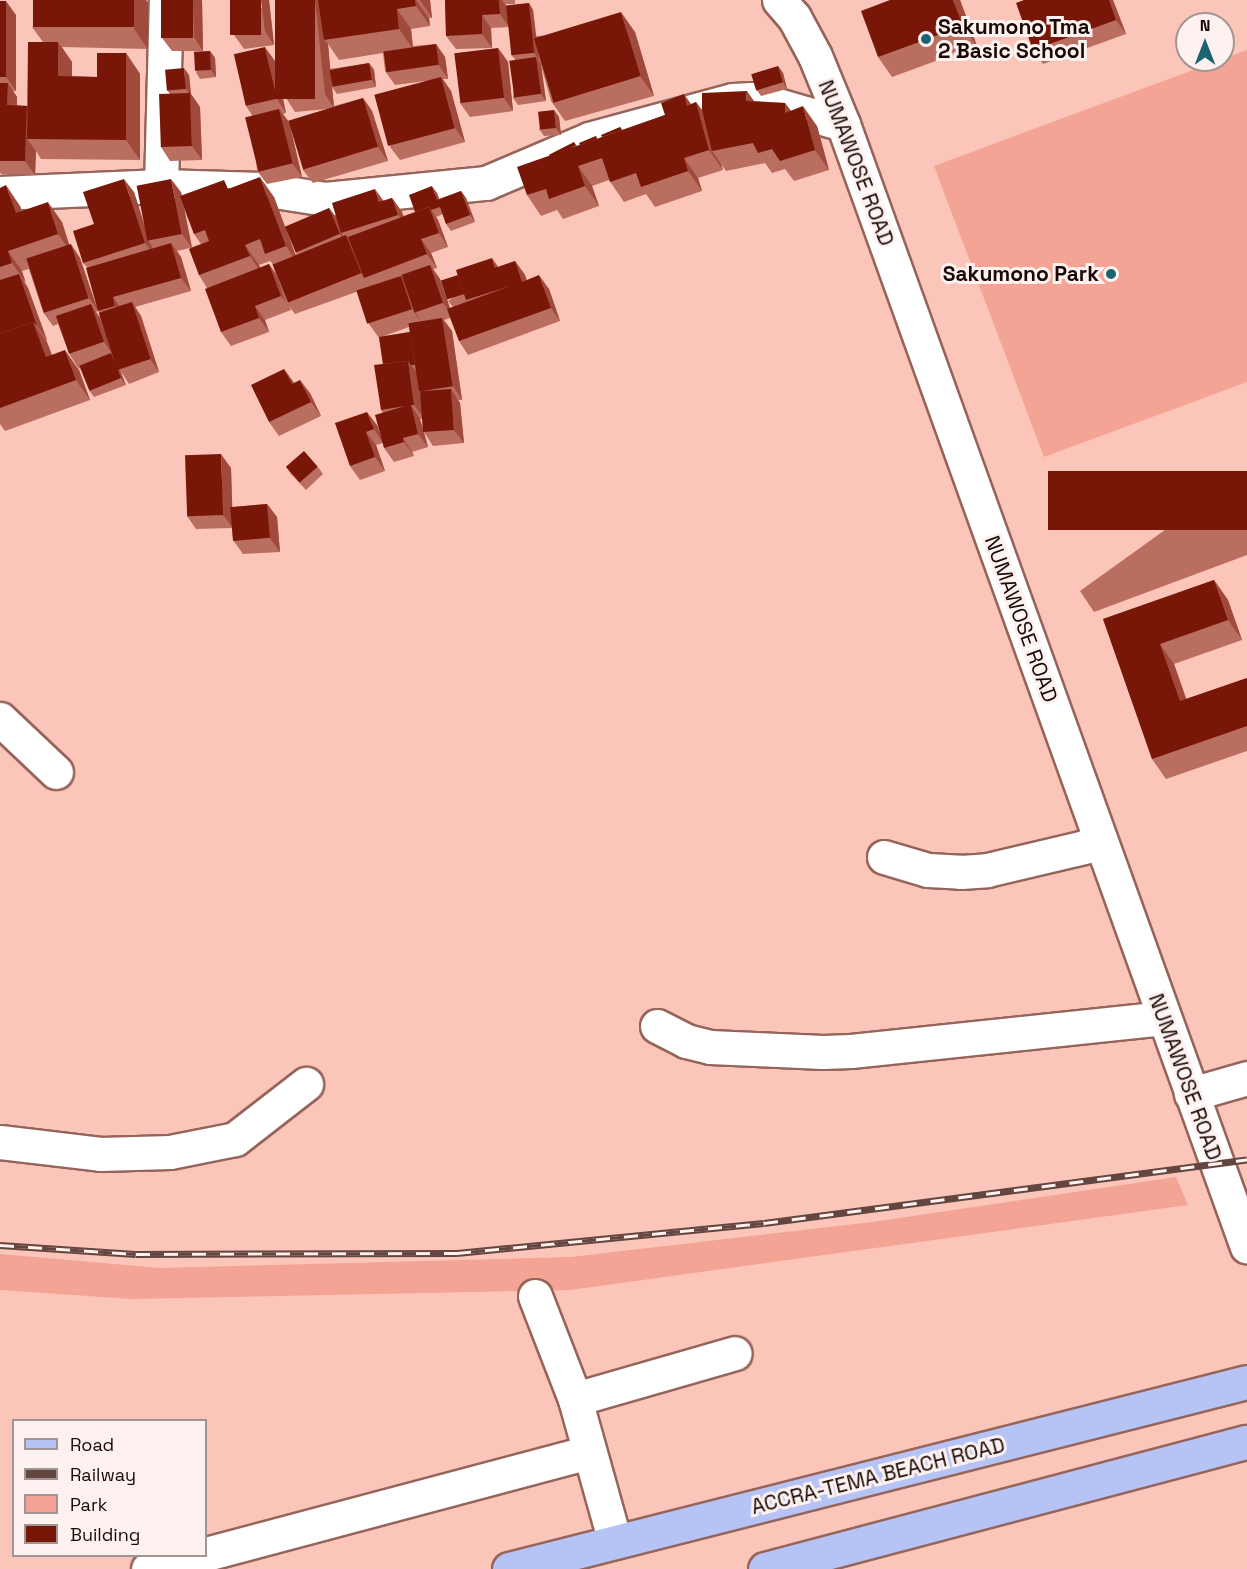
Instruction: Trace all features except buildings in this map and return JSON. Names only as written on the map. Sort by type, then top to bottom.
[{"type":"main road","name":"ACCRA-TEMA BEACH ROAD","points":[[509,1569],[842,1487],[1247,1382]]},
{"type":"main road","points":[[765,1569],[1247,1442]]},
{"type":"street","points":[[161,186],[166,0]]},
{"type":"street","name":"NUMAWOSE ROAD","points":[[779,0],[794,17],[815,56],[843,124],[1247,1247]]},
{"type":"street","points":[[0,193],[161,186],[262,189],[325,199],[486,183],[589,139],[733,100],[751,99],[843,124]]},
{"type":"street","points":[[0,719],[56,772]]},
{"type":"street","points":[[884,857],[928,870],[961,872],[987,870],[1101,843]]},
{"type":"street","points":[[657,1026],[686,1041],[710,1047],[823,1052],[1164,1018]]},
{"type":"street","points":[[1191,1094],[1247,1078]]},
{"type":"street","points":[[0,1142],[100,1154],[170,1152],[235,1140],[306,1084]]},
{"type":"street","points":[[534,1296],[575,1399],[615,1542]]},
{"type":"street","points":[[575,1399],[735,1353]]},
{"type":"street","points":[[207,1554],[589,1452]]},
{"type":"street","points":[[148,1569],[195,1557]]},
{"type":"green space","name":"Sakumono Park","points":[[1247,50],[1247,382],[1044,457],[934,166],[1188,72],[1235,72],[1235,54]]},
{"type":"green space","points":[[1176,1177],[1188,1205],[570,1290],[132,1299],[0,1290],[0,1254],[160,1268],[571,1257],[872,1222]]},
{"type":"railway","points":[[0,1245],[136,1254],[457,1253],[764,1223],[1247,1159]]},
{"type":"place","name":"Sakumono Tma 2 Basic School","points":[[926,39]]},
{"type":"place","name":"Sakumono Park","points":[[1111,274]]}]
